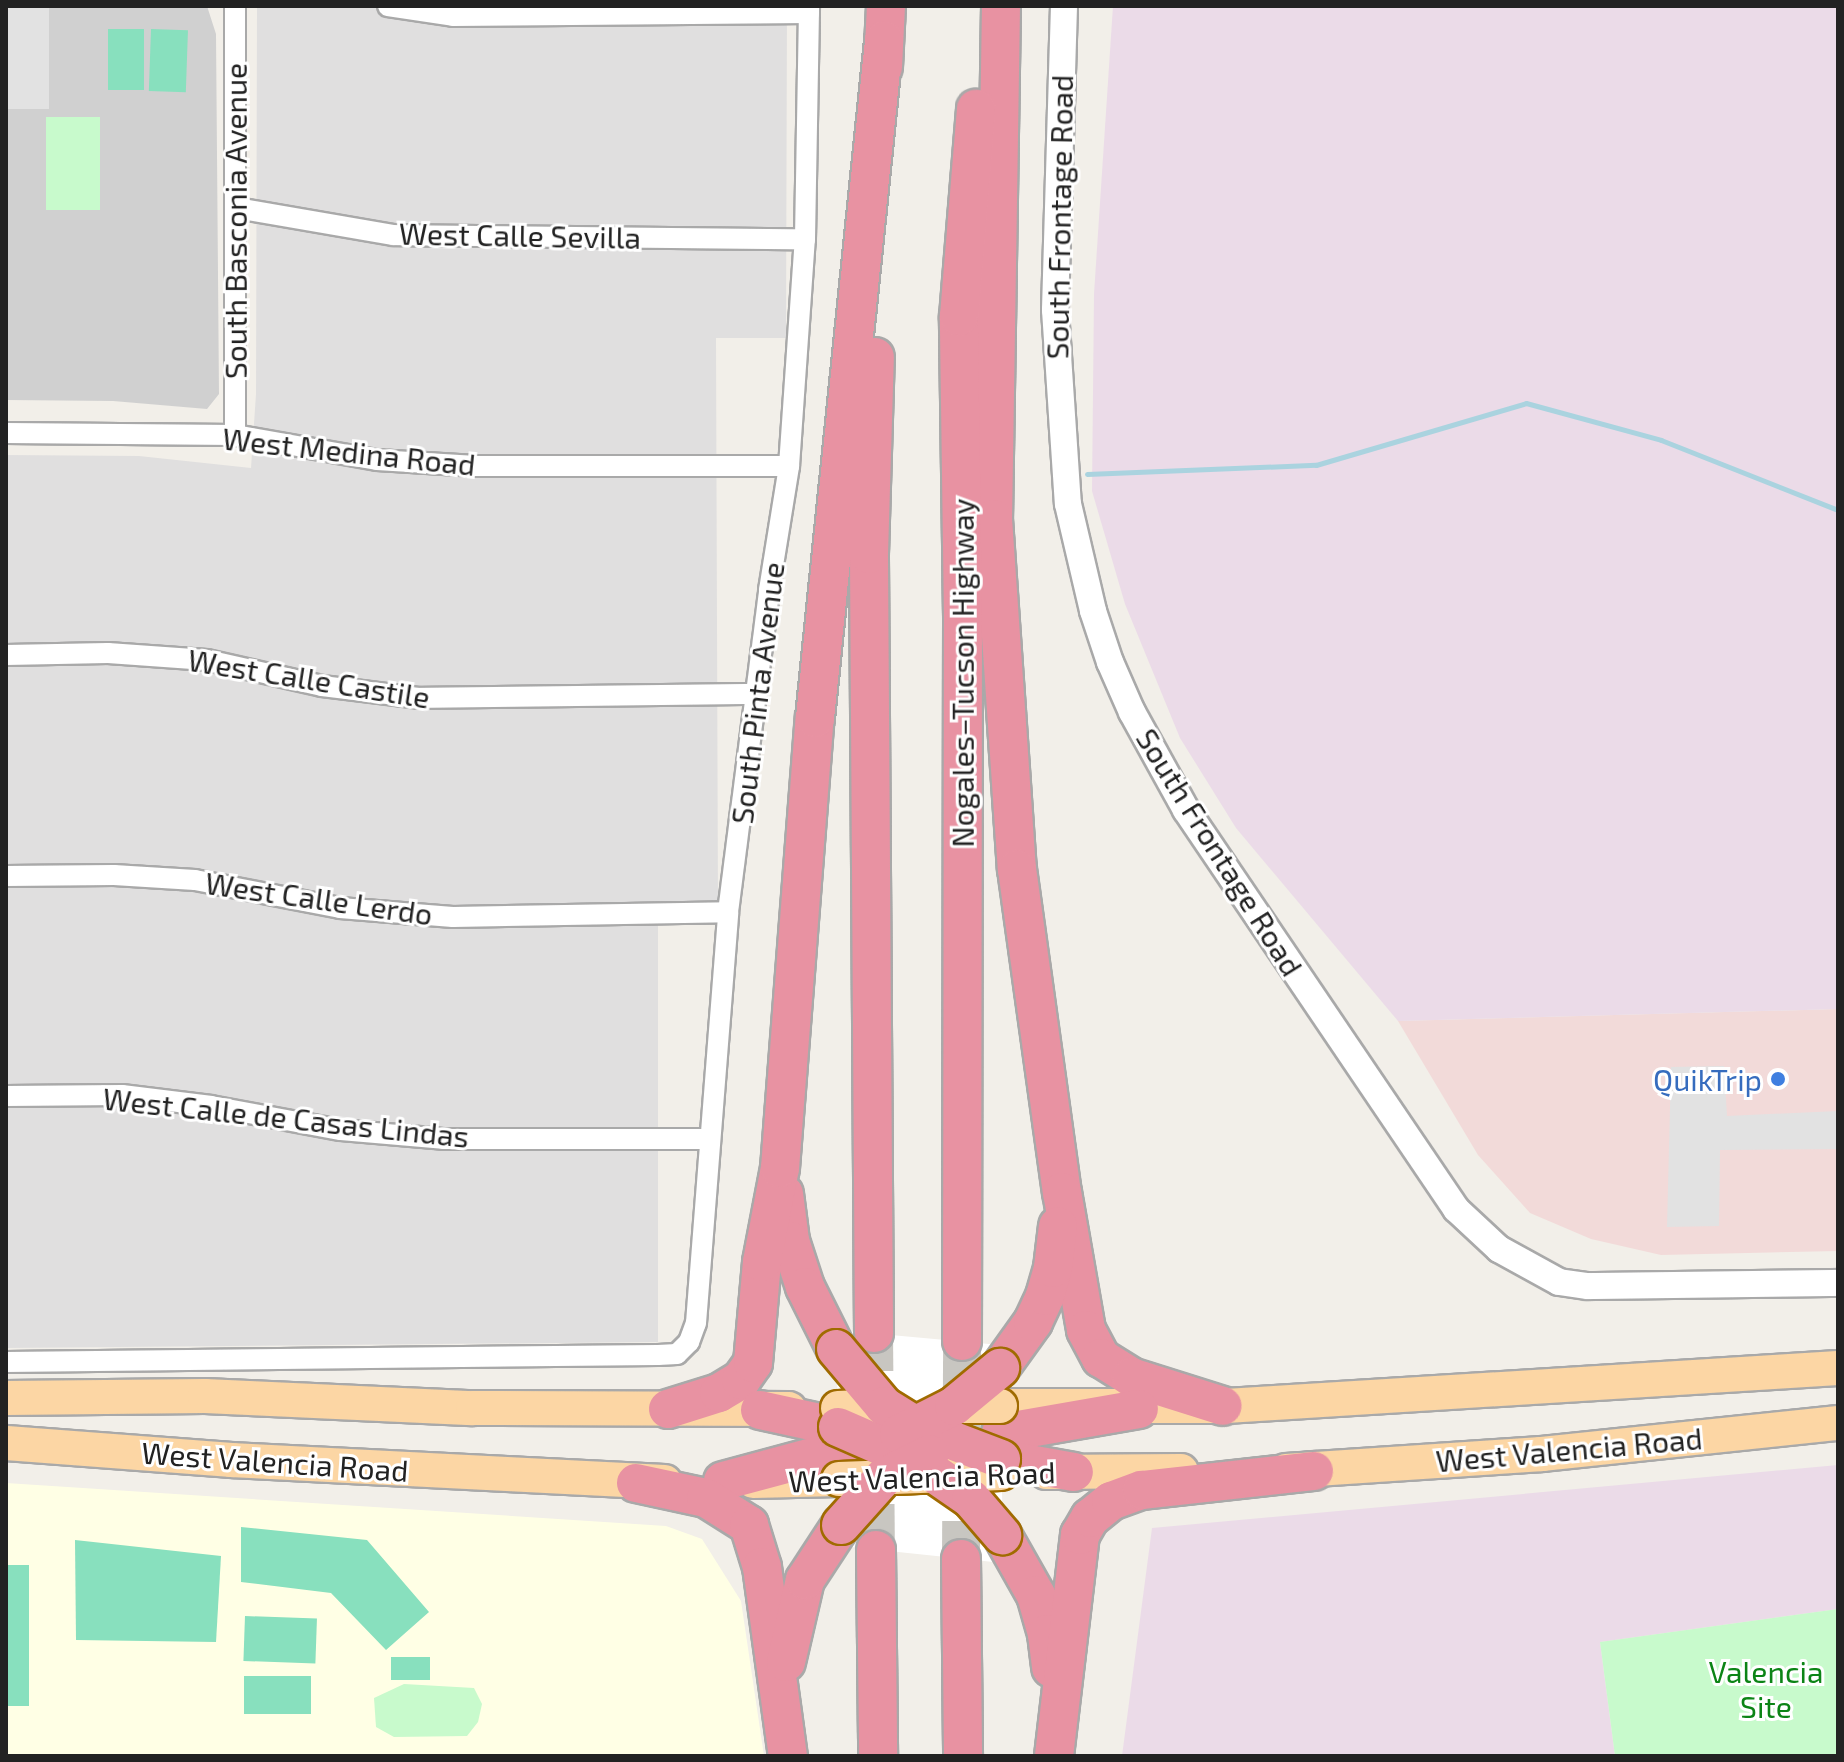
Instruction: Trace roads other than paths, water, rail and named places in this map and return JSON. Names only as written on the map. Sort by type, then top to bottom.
[{"type":"highway","name":"Nogales–Tucson Highway","points":[[962,1341],[963,617],[959,316],[984,6]]},
{"type":"highway","points":[[1001,6],[993,519],[1017,869],[1062,1192],[1086,1330],[1101,1358],[1131,1377],[1223,1406]]},
{"type":"highway","points":[[668,1409],[719,1393],[741,1380],[753,1363],[762,1262],[780,1168],[815,718],[885,23]]},
{"type":"highway","points":[[874,1333],[869,554],[885,23]]},
{"type":"highway","points":[[780,1168],[790,1241],[805,1287],[836,1349],[884,1406],[890,1445]]},
{"type":"highway","points":[[781,1692],[792,1622],[805,1580],[890,1445],[1000,1368],[1033,1322],[1053,1268],[1062,1192]]},
{"type":"highway","points":[[723,1481],[890,1445],[1001,1443],[1139,1409]]},
{"type":"highway","points":[[760,1410],[890,1445],[971,1499],[1002,1535],[1036,1595],[1047,1634],[1057,1715]]},
{"type":"highway","points":[[1001,1443],[1074,1472]]},
{"type":"highway","points":[[1054,1756],[1080,1535],[1090,1518],[1111,1501],[1142,1490],[1314,1471]]},
{"type":"highway","points":[[636,1483],[706,1498],[749,1525],[762,1567],[788,1756]]},
{"type":"highway","points":[[876,1550],[878,1756]]},
{"type":"highway","points":[[961,1559],[963,1756]]},
{"type":"main road","name":"West Valencia Road","points":[[1139,1409],[1838,1368]]},
{"type":"main road","name":"West Valencia Road","points":[[6,1398],[205,1396],[473,1408],[760,1410]]},
{"type":"main road","name":"West Valencia Road","points":[[1074,1472],[1314,1471],[1542,1454],[1838,1423]]},
{"type":"main road","name":"West Valencia Road","points":[[6,1443],[636,1483],[723,1481]]},
{"type":"main road","points":[[890,1445],[1001,1443]]},
{"type":"street","name":"South Basconia Avenue","points":[[235,6],[235,435]]},
{"type":"street","points":[[388,6],[453,16],[809,10]]},
{"type":"street","name":"South Frontage Road","points":[[1064,6],[1055,310],[1068,504],[1090,602],[1110,662],[1132,712],[1186,810],[1456,1209],[1499,1249],[1559,1282],[1588,1286],[1838,1283]]},
{"type":"street","name":"South Pinta Avenue","points":[[6,1362],[658,1355],[677,1354],[689,1342],[696,1323],[728,912],[789,466],[805,239],[809,10]]},
{"type":"street","name":"West Calle Sevilla","points":[[237,208],[393,235],[805,239]]},
{"type":"street","name":"West Medina Road","points":[[6,433],[235,435],[377,460],[476,466],[789,466]]},
{"type":"street","name":"West Calle Castile","points":[[6,655],[108,653],[207,660],[322,686],[420,698],[756,694]]},
{"type":"street","name":"West Calle Lerdo","points":[[6,876],[114,875],[195,880],[340,908],[453,917],[728,912]]},
{"type":"street","name":"West Calle de Casas Lindas","points":[[6,1096],[122,1095],[211,1106],[341,1130],[443,1139],[710,1139]]},
{"type":"waterway","points":[[1087,474],[1316,465],[1526,403],[1661,440],[1838,510]]},
{"type":"tunnel","points":[[874,1333],[876,1550]]},
{"type":"tunnel","points":[[961,1559],[962,1341]]},
{"type":"place","name":"QuikTrip","points":[[1778,1079]]},
{"type":"park label","name":"Valencia Site","points":[[1766,1688]]}]
